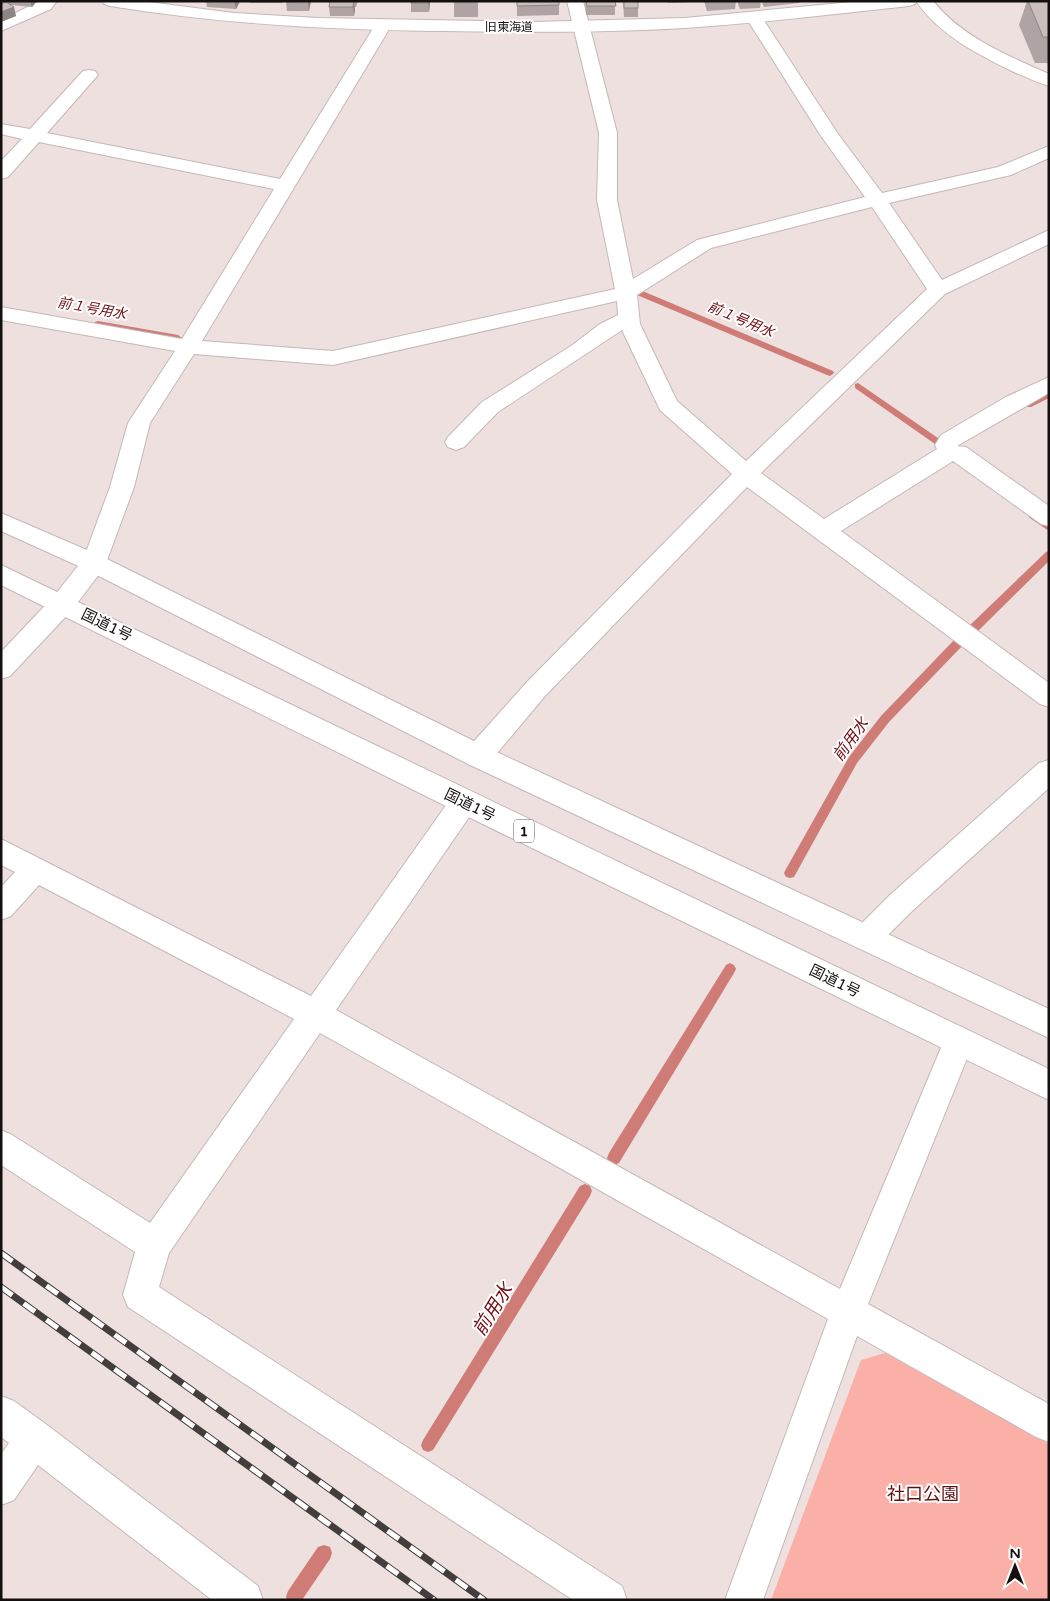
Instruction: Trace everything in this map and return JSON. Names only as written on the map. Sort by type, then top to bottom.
[{"type":"main road","points":[[1,26],[45,6],[49,1]]},
{"type":"main road","name":"旧東海道","points":[[110,1],[216,16],[383,26],[582,27],[685,23],[909,1]]},
{"type":"main road","points":[[576,1],[590,66],[608,133],[607,200],[626,293],[630,324],[668,405],[746,474],[1049,696]]},
{"type":"main road","points":[[924,1],[945,25],[986,52],[1049,81]]},
{"type":"main road","points":[[753,16],[830,136],[877,200],[938,290]]},
{"type":"main road","points":[[1,669],[63,603],[94,564],[122,487],[139,423],[188,347],[383,26]]},
{"type":"main road","points":[[1,173],[89,75]]},
{"type":"main road","points":[[1,129],[285,186]]},
{"type":"main road","points":[[1,313],[188,347],[333,358],[626,293],[704,244],[877,200],[1004,171],[1049,151]]},
{"type":"main road","points":[[478,756],[536,689],[746,474],[856,366],[938,290],[1049,236]]},
{"type":"main road","points":[[456,442],[490,407],[578,351],[607,329],[629,318]]},
{"type":"main road","points":[[950,451],[949,440],[1049,384]]},
{"type":"main road","points":[[823,531],[950,451]]},
{"type":"main road","points":[[950,451],[1049,518]]},
{"type":"main road","points":[[1,521],[94,564],[478,756],[1049,1024]]},
{"type":"main road","name":"国道1号","points":[[1,574],[464,802],[1049,1086]]},
{"type":"main road","points":[[866,938],[901,903],[1049,771]]},
{"type":"main road","points":[[464,802],[154,1246],[140,1295],[608,1600]]},
{"type":"main road","points":[[1,850],[317,1015],[1049,1424]]},
{"type":"main road","points":[[1,907],[36,869]]},
{"type":"main road","points":[[744,1600],[848,1312],[959,1041]]},
{"type":"main road","points":[[1,1146],[154,1246]]},
{"type":"main road","points":[[1,1414],[244,1600]]},
{"type":"main road","points":[[1,1487],[34,1438]]},
{"type":"green space","name":"社口公園","points":[[885,1353],[1049,1444],[1049,1600],[771,1600],[861,1360]]},
{"type":"building","points":[[330,1],[354,1],[353,7],[329,7]]},
{"type":"building","points":[[411,1],[428,1],[428,3],[411,3]]},
{"type":"building","points":[[517,1],[559,1],[559,5],[517,6]]},
{"type":"building","points":[[586,1],[615,1],[616,6],[587,6]]},
{"type":"building","points":[[624,1],[638,1],[638,8],[624,8]]},
{"type":"building","points":[[1028,1],[1049,1],[1049,37],[1043,37]]},
{"type":"building","points":[[6,2],[14,7],[1,12],[1,4]]},
{"type":"waterway","name":"前１号用水","points":[[640,293],[830,373]]},
{"type":"waterway","name":"前１号用水","points":[[98,324],[178,338]]},
{"type":"waterway","name":"前１号用水","points":[[858,386],[948,449]]},
{"type":"waterway","name":"前用水","points":[[1028,405],[1049,394]]},
{"type":"waterway","name":"前用水","points":[[1033,516],[1049,528]]},
{"type":"waterway","name":"前用水","points":[[971,631],[1049,555]]},
{"type":"waterway","name":"前用水","points":[[790,873],[853,760],[885,719],[960,641]]},
{"type":"waterway","name":"前用水","points":[[614,1158],[730,969]]},
{"type":"waterway","name":"前用水","points":[[428,1445],[585,1191]]},
{"type":"waterway","name":"前用水","points":[[294,1597],[324,1553]]},
{"type":"railway","points":[[1,1253],[484,1600]]},
{"type":"railway","points":[[1,1287],[434,1600]]}]
